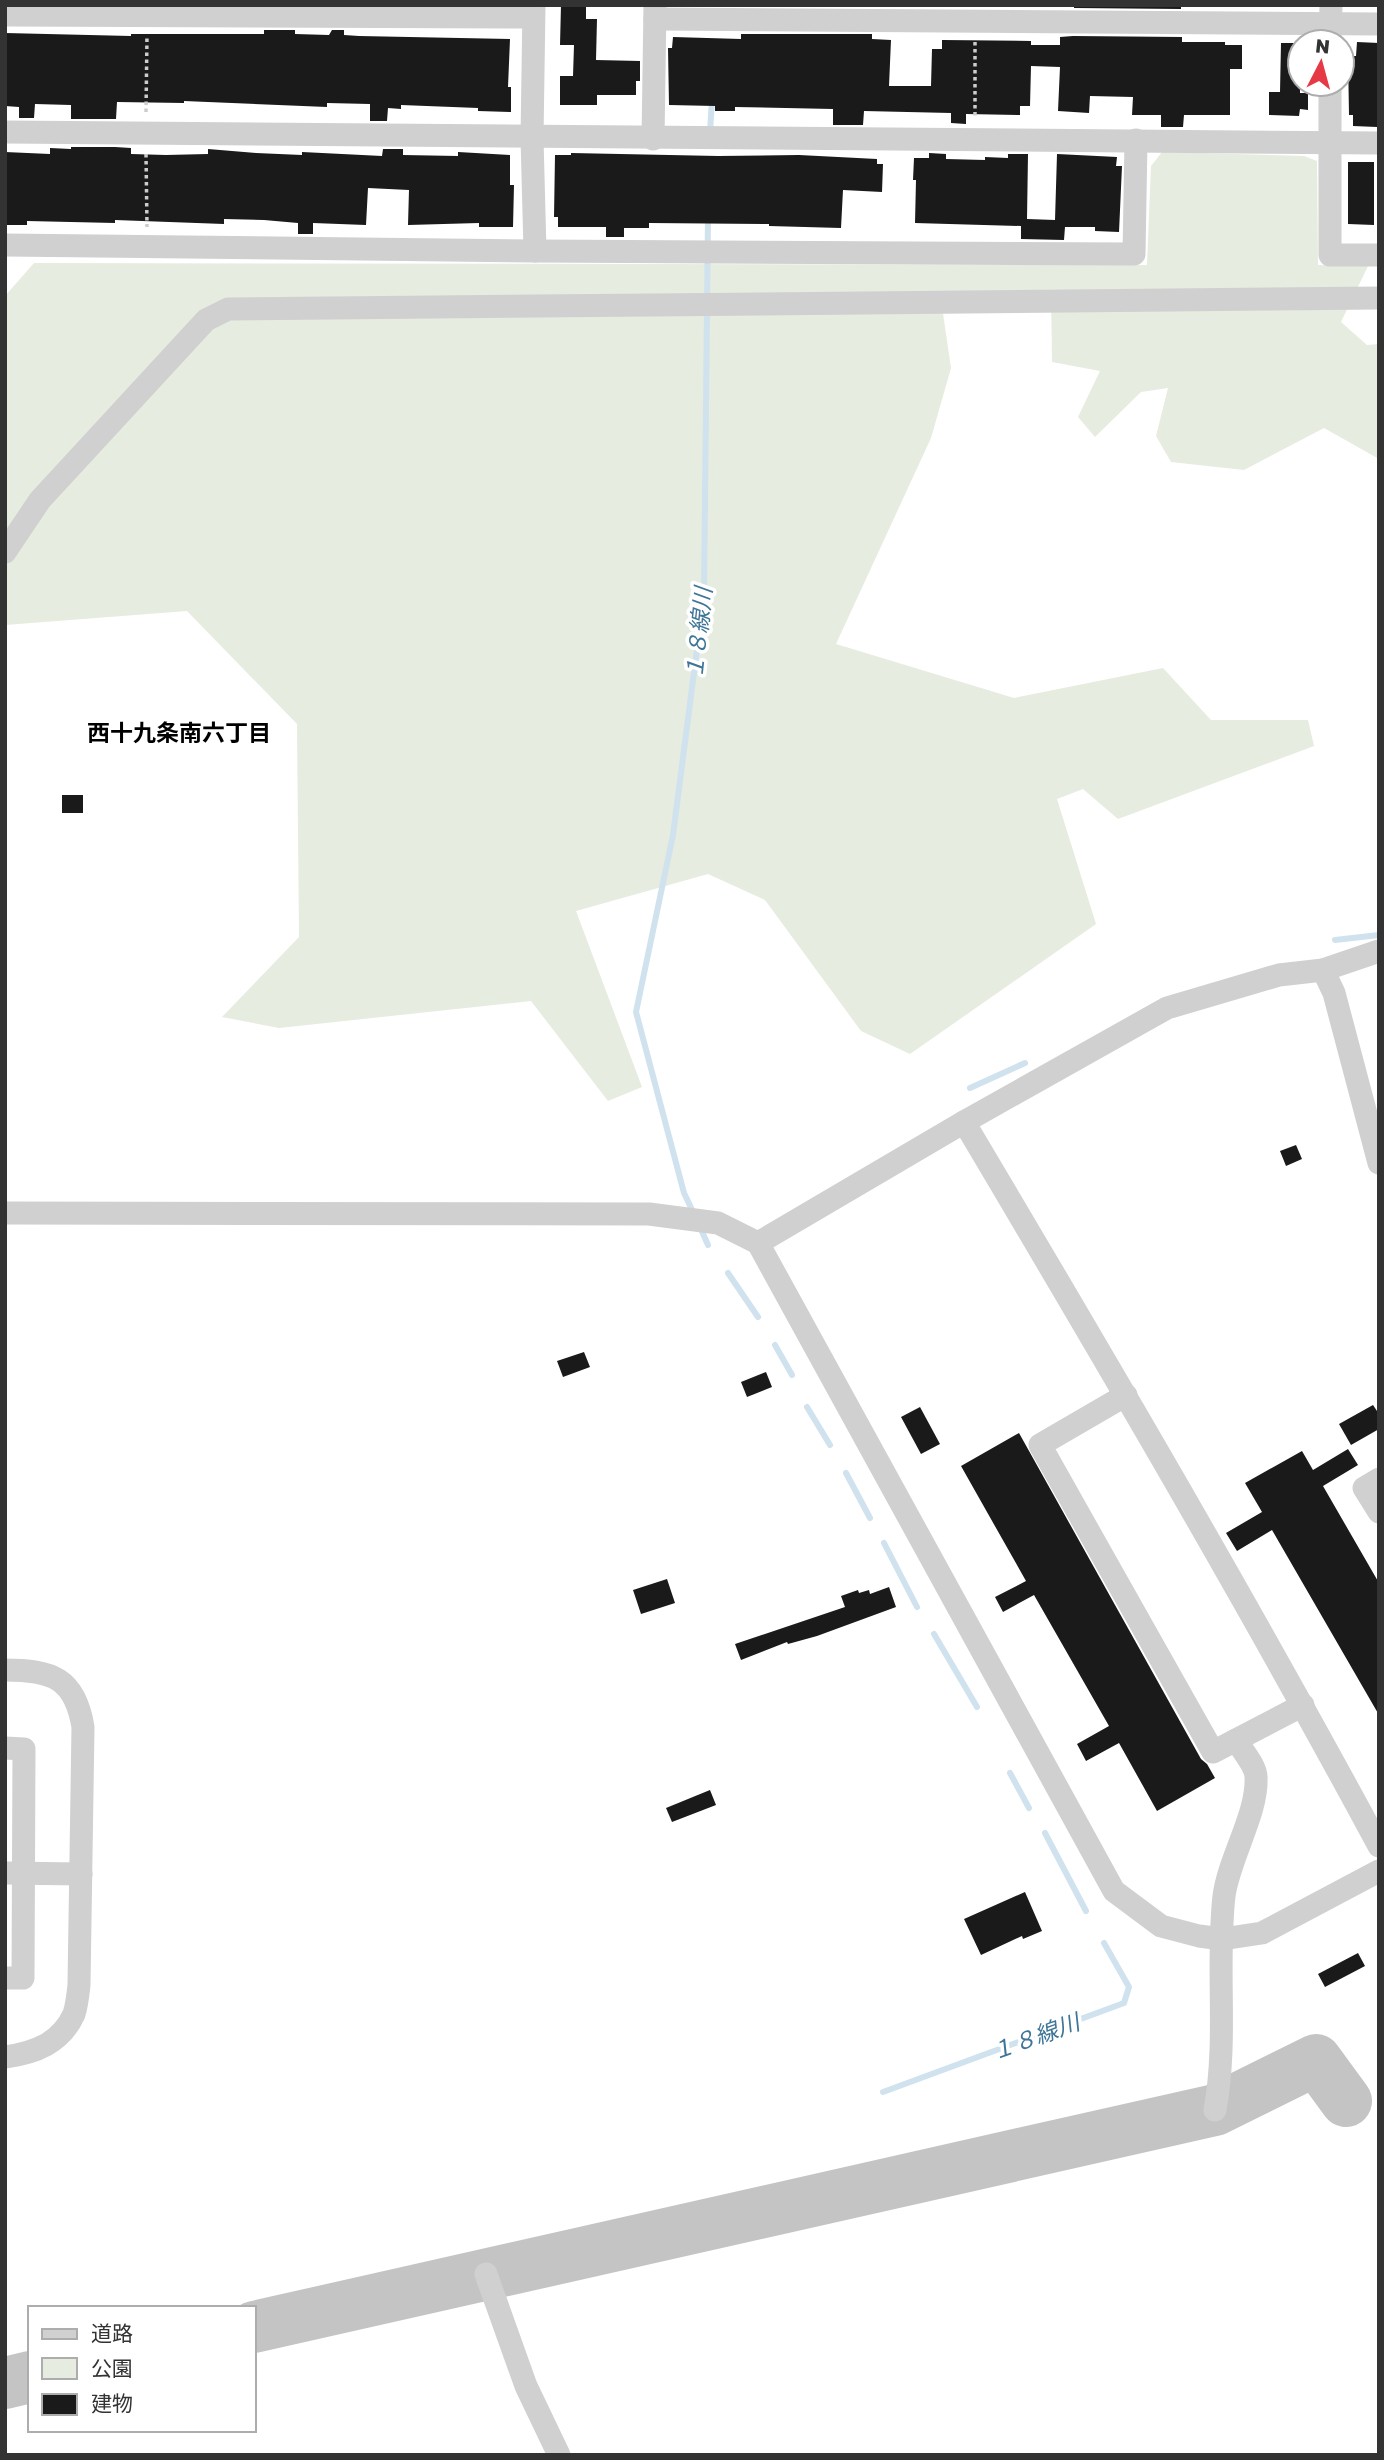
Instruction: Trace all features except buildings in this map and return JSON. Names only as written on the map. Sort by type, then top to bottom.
[{"type":"street","points":[[5,15],[533,11],[535,251]]},
{"type":"street","points":[[653,139],[655,12],[975,21],[1379,24]]},
{"type":"street","points":[[1330,98],[1330,255],[1379,255]]},
{"type":"street","points":[[5,132],[1379,144]]},
{"type":"street","points":[[5,245],[1134,254],[1136,140]]},
{"type":"street","points":[[5,552],[40,500],[206,320],[228,309],[1379,298]]},
{"type":"street","points":[[758,1243],[964,1122],[1167,1009],[1279,975],[1323,970],[1379,951]]},
{"type":"street","points":[[1323,970],[1334,993],[1379,1163]]},
{"type":"street","points":[[964,1122],[1126,1395],[1303,1705],[1379,1846]]},
{"type":"street","points":[[5,1213],[649,1214],[718,1223],[758,1243],[1114,1891],[1161,1926],[1222,1939],[1262,1933],[1379,1871]]},
{"type":"street","points":[[1126,1395],[1041,1445],[1213,1752],[1303,1705]]},
{"type":"street","points":[[1379,1479],[1364,1488],[1379,1512]]},
{"type":"street","points":[[5,1670],[33,1670],[55,1677],[69,1688],[79,1708],[83,1727],[79,1985],[74,2013],[50,2044],[30,2054],[5,2057]]},
{"type":"street","points":[[1215,2110],[1221,2079],[1224,1894],[1253,1802],[1256,1774],[1236,1740]]},
{"type":"street","points":[[5,1748],[24,1749],[14,1874],[23,1979],[5,1978]]},
{"type":"street","points":[[14,1874],[81,1874]]},
{"type":"street","points":[[486,2274],[526,2386],[559,2455]]},
{"type":"path","points":[[975,21],[975,140]]},
{"type":"green space","points":[[1162,152],[1304,156],[1317,161],[1318,265],[1368,266],[1341,322],[1367,345],[1379,344],[1379,459],[1324,428],[1244,470],[1171,462],[1156,436],[1168,388],[1141,392],[1095,437],[1078,417],[1100,371],[1052,362],[1051,291],[940,293],[951,368],[931,438],[836,644],[1014,698],[1163,668],[1211,720],[1308,720],[1314,746],[1118,819],[1083,789],[1057,799],[1096,924],[910,1054],[861,1031],[765,900],[708,874],[576,911],[642,1087],[608,1101],[531,1001],[279,1028],[222,1017],[299,937],[297,724],[187,611],[5,625],[5,296],[34,263],[1147,265],[1151,166]]},
{"type":"waterway","name":"１８線川","points":[[710,133],[712,98]]},
{"type":"waterway","name":"１８線川","points":[[694,1214],[684,1193],[636,1012],[673,835],[704,595],[708,217]]},
{"type":"waterway","points":[[1335,940],[1379,935]]},
{"type":"waterway","points":[[970,1088],[1025,1063]]},
{"type":"waterway","name":"１８線川","points":[[700,1227],[708,1245]]},
{"type":"waterway","name":"１８線川","points":[[728,1273],[758,1317]]},
{"type":"waterway","name":"１８線川","points":[[775,1345],[792,1375]]},
{"type":"waterway","name":"１８線川","points":[[807,1407],[830,1445]]},
{"type":"waterway","name":"１８線川","points":[[846,1473],[870,1518]]},
{"type":"waterway","name":"１８線川","points":[[884,1543],[917,1607]]},
{"type":"waterway","name":"１８線川","points":[[934,1634],[977,1707]]},
{"type":"waterway","name":"１８線川","points":[[1010,1773],[1029,1808]]},
{"type":"waterway","name":"１８線川","points":[[1045,1833],[1086,1911]]},
{"type":"waterway","name":"１８線川","points":[[883,2092],[1124,2003],[1129,1987],[1104,1943]]},
{"type":"taxiway","points":[[256,2327],[1215,2110],[1316,2060],[1346,2101]]},
{"type":"taxiway","points":[[5,2383],[28,2377]]},
{"type":"district","name":"西十九条南六丁目","points":[[179,732]]}]
